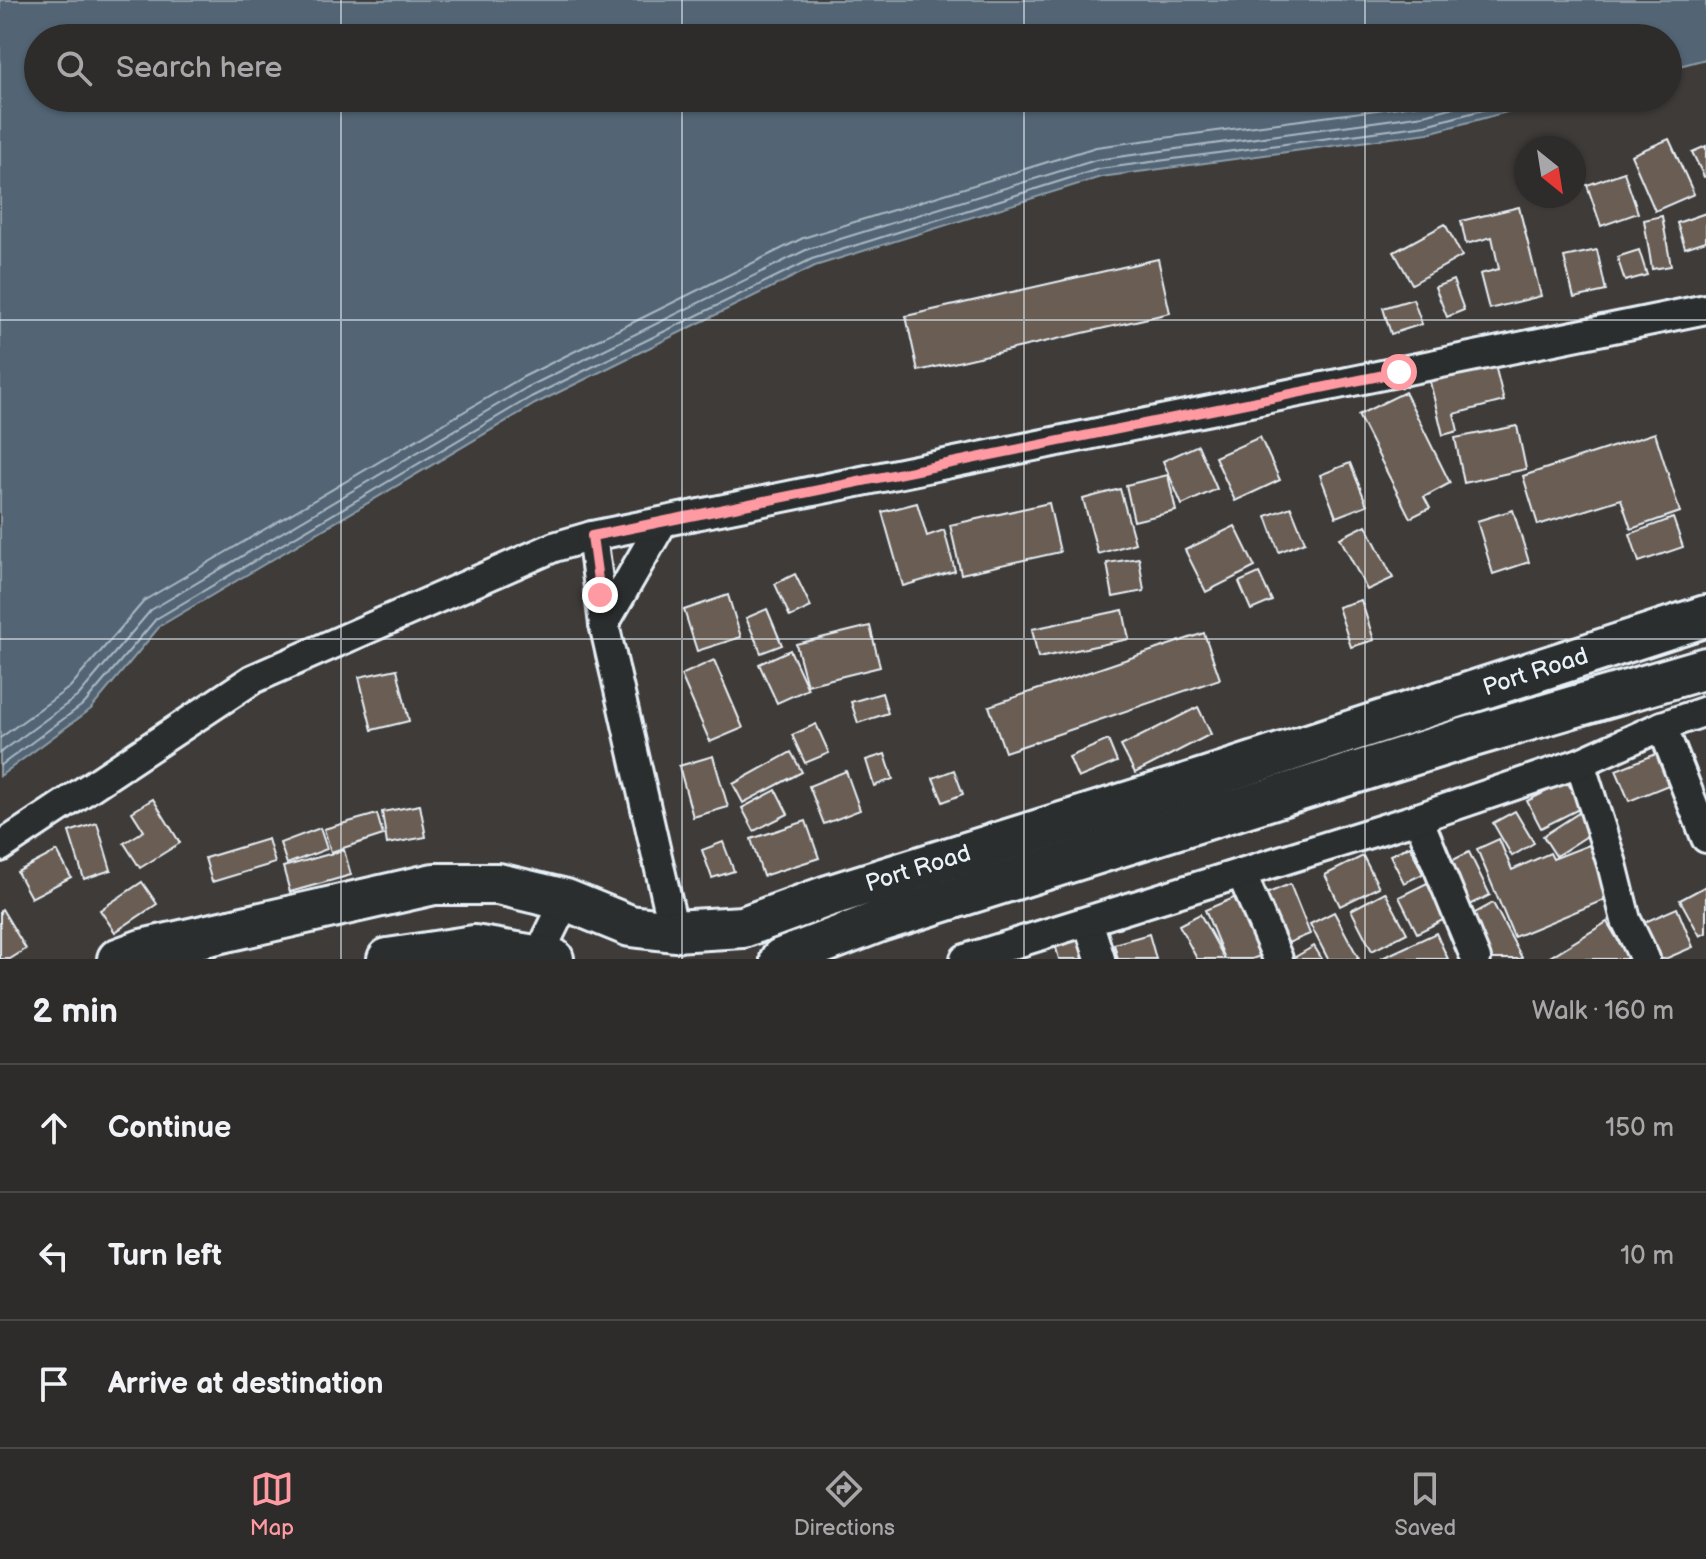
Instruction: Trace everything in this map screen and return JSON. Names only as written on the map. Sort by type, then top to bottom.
[{"type":"street","points":[[0,847],[253,679],[554,547],[592,536],[1706,309]]},
{"type":"street","points":[[604,624],[662,523]]},
{"type":"street","points":[[592,536],[604,624],[678,945]]},
{"type":"street","name":"Port Road","points":[[118,959],[142,950],[434,884],[498,884],[566,900],[678,945],[743,927],[825,897],[1706,616]]},
{"type":"street","name":"Port Road","points":[[781,959],[880,921],[1463,739],[1706,668]]},
{"type":"street","points":[[1450,699],[1463,739]]},
{"type":"street","points":[[965,959],[1418,818],[1580,763],[1662,726],[1706,711]]},
{"type":"street","points":[[1662,726],[1706,838]]},
{"type":"street","points":[[1580,763],[1626,920],[1645,959]]},
{"type":"street","points":[[1418,818],[1476,959]]},
{"type":"street","points":[[1241,873],[1278,959]]},
{"type":"street","points":[[388,959],[474,946],[543,958],[566,900]]},
{"type":"street","points":[[1088,921],[1100,959]]},
{"type":"water","points":[[0,0],[1706,0],[1706,59],[1682,65],[1682,24],[24,24],[24,112],[1507,112],[1428,133],[1101,177],[815,266],[535,404],[160,626],[91,709],[0,776]]},
{"type":"building","points":[[1669,139],[1694,194],[1655,211],[1631,155]]},
{"type":"building","points":[[1706,146],[1706,176],[1704,177],[1692,152]]},
{"type":"building","points":[[1624,172],[1638,213],[1601,226],[1587,185]]},
{"type":"building","points":[[1519,208],[1541,296],[1489,309],[1480,274],[1499,269],[1492,237],[1466,244],[1461,221]]},
{"type":"building","points":[[1706,213],[1706,241],[1685,248],[1677,223]]},
{"type":"building","points":[[1662,216],[1671,266],[1652,269],[1644,220]]},
{"type":"building","points":[[1445,224],[1462,256],[1412,284],[1394,252]]},
{"type":"building","points":[[1597,250],[1606,291],[1574,298],[1564,257]]},
{"type":"building","points":[[1639,250],[1647,275],[1625,281],[1617,257]]},
{"type":"building","points":[[1158,259],[1170,313],[918,371],[906,316]]},
{"type":"building","points":[[1453,280],[1464,310],[1447,317],[1435,287]]},
{"type":"building","points":[[1413,299],[1422,324],[1391,334],[1383,308]]},
{"type":"building","points":[[1494,361],[1504,401],[1454,414],[1458,431],[1443,435],[1429,378]]},
{"type":"building","points":[[1405,392],[1450,483],[1424,497],[1430,508],[1410,518],[1358,415]]},
{"type":"building","points":[[1517,426],[1526,469],[1464,483],[1455,438]]},
{"type":"building","points":[[1655,433],[1680,512],[1631,529],[1621,499],[1538,525],[1523,476]]},
{"type":"building","points":[[1260,437],[1280,480],[1235,501],[1215,457]]},
{"type":"building","points":[[1198,445],[1217,489],[1182,505],[1163,461]]},
{"type":"building","points":[[1350,463],[1367,505],[1336,517],[1320,475]]},
{"type":"building","points":[[1168,475],[1176,511],[1134,521],[1126,485]]},
{"type":"building","points":[[1120,489],[1135,543],[1098,554],[1083,499]]},
{"type":"building","points":[[917,503],[927,536],[944,530],[955,571],[903,586],[882,512]]},
{"type":"building","points":[[1049,503],[1060,552],[961,574],[950,525]]},
{"type":"building","points":[[1291,507],[1305,542],[1279,552],[1266,516]]},
{"type":"building","points":[[1513,510],[1529,562],[1493,574],[1477,521]]},
{"type":"building","points":[[1673,518],[1683,547],[1639,562],[1630,534]]},
{"type":"building","points":[[1366,525],[1393,578],[1367,590],[1340,538]]},
{"type":"building","points":[[1235,526],[1255,567],[1206,592],[1185,550]]},
{"type":"building","points":[[1139,558],[1144,591],[1113,597],[1107,563]]},
{"type":"building","points":[[1259,573],[1272,601],[1251,610],[1239,582]]},
{"type":"building","points":[[795,574],[811,607],[790,617],[775,584]]},
{"type":"building","points":[[728,595],[741,637],[697,651],[684,610]]},
{"type":"building","points":[[1361,600],[1374,640],[1351,647],[1338,607]]},
{"type":"building","points":[[767,609],[782,645],[761,653],[746,618]]},
{"type":"building","points":[[1123,610],[1129,639],[1038,658],[1032,629]]},
{"type":"building","points":[[870,626],[880,667],[807,685],[796,644]]},
{"type":"building","points":[[1204,633],[1220,679],[1005,752],[989,706]]},
{"type":"building","points":[[790,650],[808,689],[777,703],[759,664]]},
{"type":"building","points":[[714,660],[743,728],[710,742],[681,675]]},
{"type":"building","points":[[397,669],[409,721],[372,730],[359,677]]},
{"type":"building","points":[[882,693],[888,713],[858,723],[851,702]]},
{"type":"building","points":[[1198,707],[1211,734],[1135,773],[1121,746]]},
{"type":"building","points":[[816,724],[829,753],[805,763],[792,735]]},
{"type":"building","points":[[1108,740],[1117,762],[1078,778],[1069,757]]},
{"type":"building","points":[[1686,742],[1698,773],[1629,801],[1616,770]]},
{"type":"building","points":[[791,752],[802,772],[743,803],[733,784]]},
{"type":"building","points":[[885,754],[893,779],[874,786],[866,760]]},
{"type":"building","points":[[713,756],[728,807],[693,817],[679,766]]},
{"type":"building","points":[[954,770],[963,794],[943,802],[933,778]]},
{"type":"building","points":[[846,771],[860,810],[824,824],[809,786]]},
{"type":"building","points":[[1567,781],[1581,808],[1541,828],[1527,801]]},
{"type":"building","points":[[776,790],[788,814],[754,831],[742,808]]},
{"type":"building","points":[[153,799],[180,843],[140,868],[124,843],[144,831],[132,812]]},
{"type":"building","points":[[420,805],[426,837],[387,844],[382,812]]},
{"type":"building","points":[[1585,809],[1598,829],[1556,856],[1543,836]]},
{"type":"building","points":[[1515,811],[1534,843],[1512,856],[1493,823]]},
{"type":"building","points":[[377,814],[383,835],[331,852],[324,829]]},
{"type":"building","points":[[806,821],[819,858],[763,876],[751,839]]},
{"type":"building","points":[[97,823],[111,870],[84,879],[69,832]]},
{"type":"building","points":[[320,828],[327,849],[287,864],[280,843]]},
{"type":"building","points":[[268,839],[275,863],[212,882],[205,858]]},
{"type":"building","points":[[1499,839],[1512,870],[1550,853],[1553,859],[1589,845],[1611,897],[1514,937],[1477,849]]},
{"type":"building","points":[[723,842],[734,871],[712,878],[702,850]]},
{"type":"building","points":[[1410,846],[1423,874],[1404,883],[1390,855]]},
{"type":"building","points":[[344,850],[351,875],[290,892],[283,867]]},
{"type":"building","points":[[57,851],[71,877],[31,898],[17,872]]},
{"type":"building","points":[[1469,852],[1490,895],[1462,909],[1441,866]]},
{"type":"building","points":[[1363,856],[1379,887],[1340,906],[1325,875]]},
{"type":"building","points":[[142,882],[157,904],[115,932],[100,910]]},
{"type":"building","points":[[1427,883],[1445,919],[1417,933],[1399,897]]},
{"type":"building","points":[[1290,884],[1310,934],[1276,948],[1256,898]]},
{"type":"building","points":[[1706,886],[1706,933],[1700,936],[1680,900]]},
{"type":"building","points":[[1385,892],[1407,933],[1372,951],[1351,910]]},
{"type":"building","points":[[1236,897],[1260,956],[1252,959],[1225,959],[1205,910]]},
{"type":"building","points":[[1493,903],[1522,958],[1487,959],[1466,918]]},
{"type":"building","points":[[1677,908],[1693,947],[1665,959],[1653,959],[1638,925]]},
{"type":"building","points":[[2,909],[26,949],[10,959],[0,959]]},
{"type":"building","points":[[1334,912],[1359,959],[1328,959],[1310,924]]},
{"type":"building","points":[[1200,914],[1225,959],[1197,959],[1179,925]]},
{"type":"building","points":[[1607,922],[1629,959],[1550,957]]},
{"type":"building","points":[[1076,926],[1087,959],[1059,959],[1052,933]]},
{"type":"building","points":[[1436,933],[1448,959],[1380,959]]},
{"type":"building","points":[[1149,934],[1156,959],[1118,959],[1114,944]]},
{"type":"building","points":[[1314,946],[1322,959],[1292,959]]},
{"type":"route","points":[[600,595],[592,536],[1399,372]]}]
